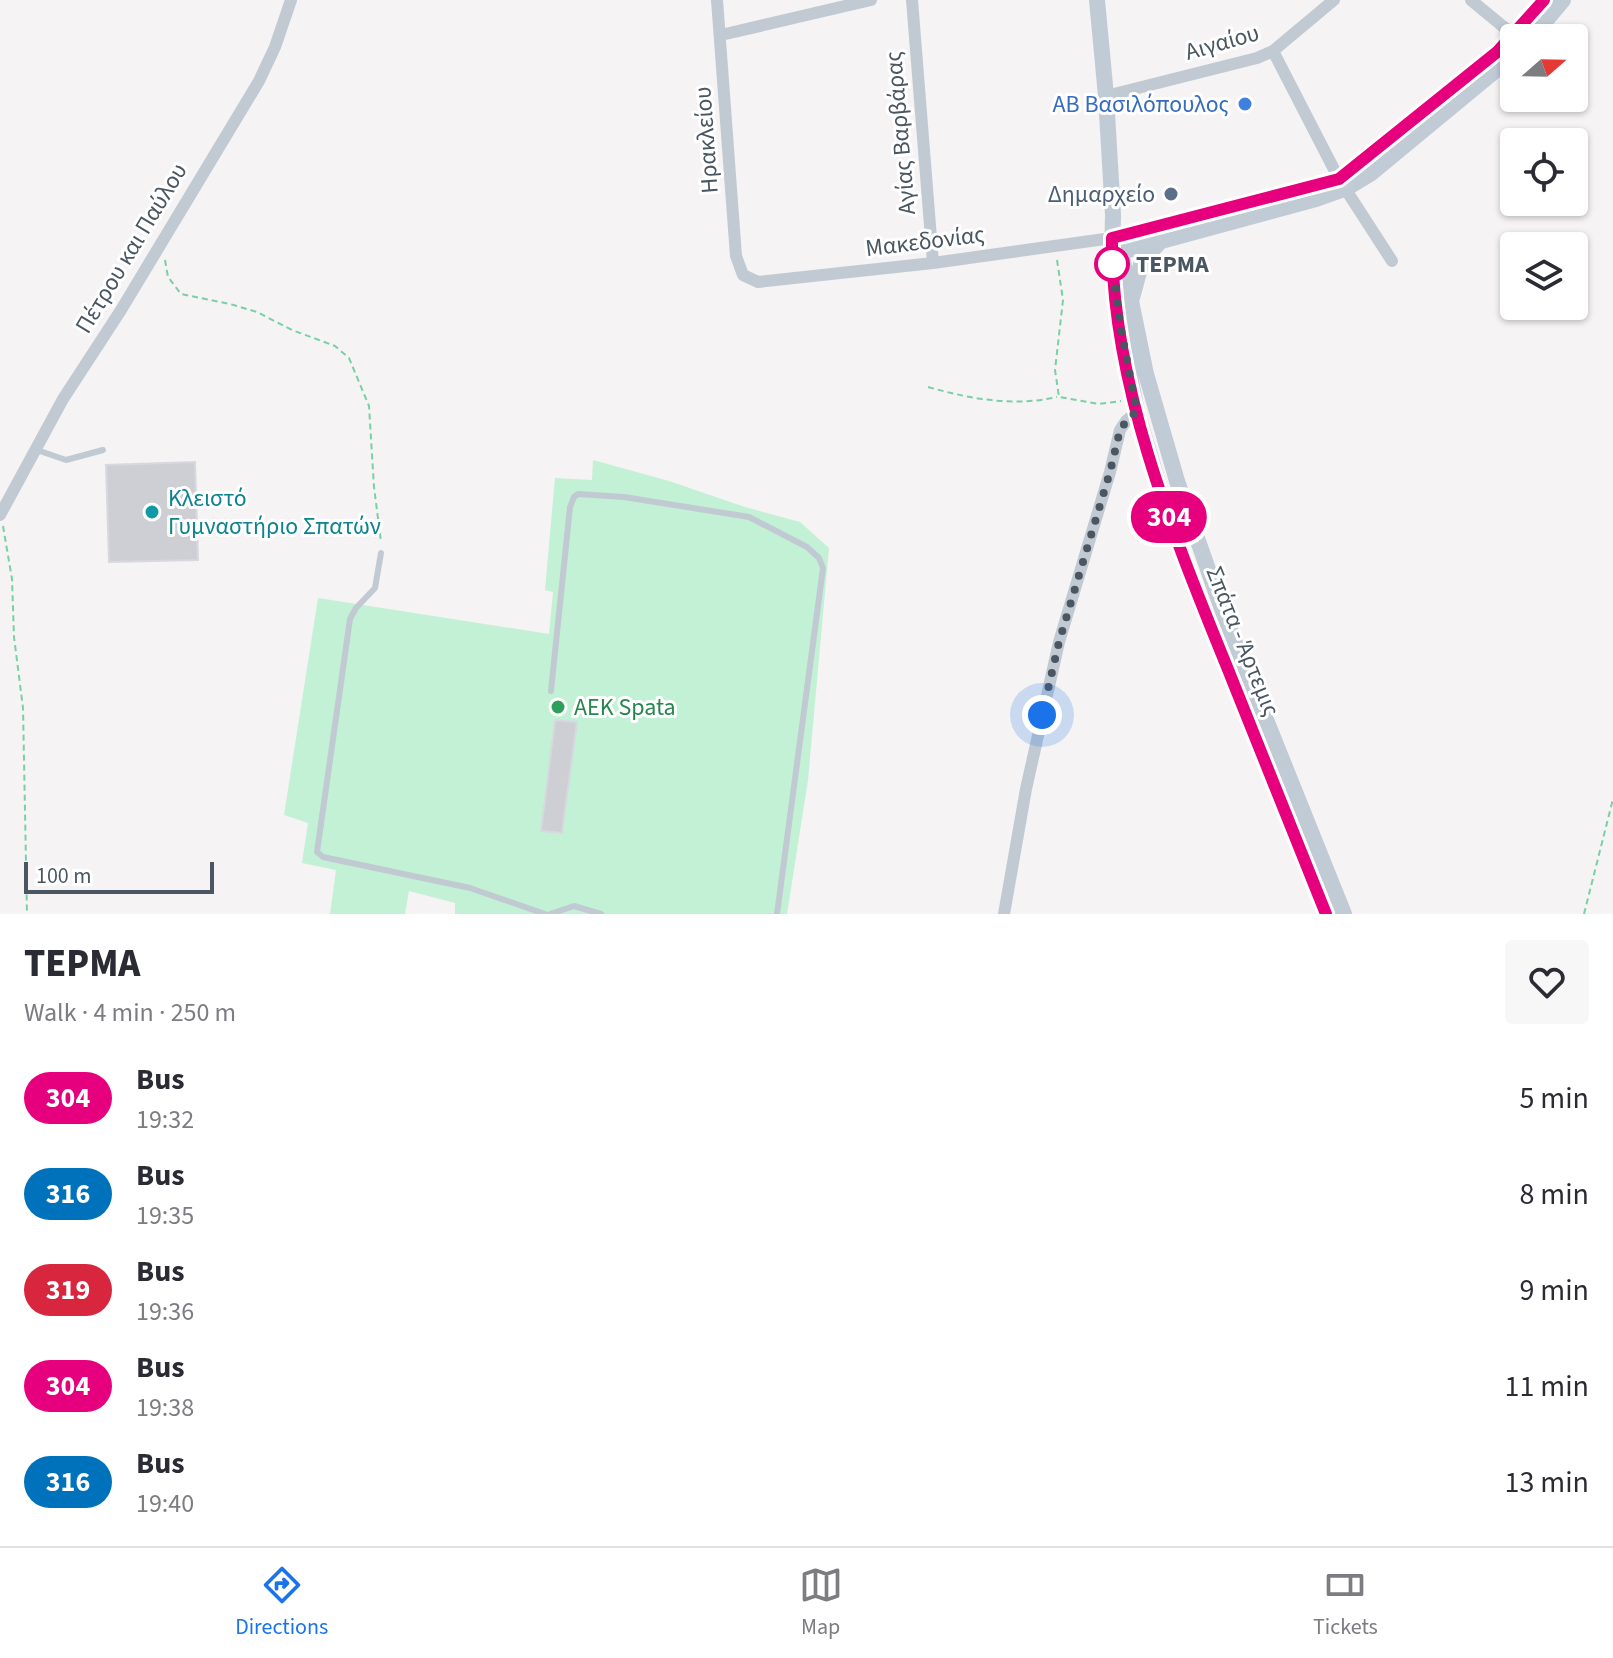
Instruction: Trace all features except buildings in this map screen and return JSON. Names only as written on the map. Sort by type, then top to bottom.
[{"type":"main road","points":[[1097,0],[1117,245]]},
{"type":"main road","points":[[1529,24],[1544,0]]},
{"type":"main road","points":[[1536,24],[1563,0]]},
{"type":"main road","points":[[1117,245],[1343,184],[1500,54]]},
{"type":"main road","points":[[1117,245],[1160,242],[1370,174],[1500,67]]},
{"type":"main road","points":[[1132,299],[1142,261],[1160,242]]},
{"type":"main road","name":"Σπάτα - Άρτεμις","points":[[1117,245],[1132,299],[1146,374],[1177,481],[1224,615],[1344,914]]},
{"type":"main road","name":"Σπάτα - Άρτεμις","points":[[1117,245],[1115,296],[1135,406],[1170,522],[1326,914]]},
{"type":"street","name":"Πέτρου και Παύλου","points":[[0,514],[34,449],[259,81],[291,0]]},
{"type":"street","name":"Ηρακλείου","points":[[717,0],[736,256],[743,275]]},
{"type":"street","points":[[721,35],[871,0]]},
{"type":"street","name":"Αγίας Βαρβάρας","points":[[912,0],[933,263]]},
{"type":"street","name":"Αιγαίου","points":[[1106,96],[1257,58],[1273,51],[1334,0]]},
{"type":"street","points":[[1471,0],[1503,24]]},
{"type":"street","points":[[1273,51],[1343,184],[1392,261]]},
{"type":"street","name":"Μακεδονίας","points":[[743,275],[758,282],[1054,248],[1117,245]]},
{"type":"street","points":[[1004,914],[1026,789],[1059,642],[1120,430],[1135,406]]},
{"type":"lane","points":[[34,449],[66,460],[103,450]]},
{"type":"lane","points":[[551,691],[570,507],[578,494],[624,497],[749,517],[788,535],[819,558],[823,568],[777,914]]},
{"type":"lane","points":[[381,553],[375,588],[350,619],[317,852],[323,857],[470,888],[548,914],[574,906],[601,914]]},
{"type":"path","points":[[1054,248],[1063,300],[1055,370],[1059,397]]},
{"type":"path","points":[[165,260],[168,277],[181,294],[257,312],[292,330],[335,346],[349,358],[369,406],[381,553]]},
{"type":"path","points":[[928,387],[966,397],[1004,402],[1037,402],[1059,397],[1135,406]]},
{"type":"path","points":[[0,514],[12,579],[14,637],[23,708],[27,914]]},
{"type":"path","points":[[1584,914],[1613,799]]},
{"type":"green space","name":"AEK Spata","points":[[593,460],[800,522],[829,548],[808,780],[787,914],[455,914],[455,903],[409,891],[405,914],[330,914],[336,870],[302,863],[308,823],[284,815],[318,598],[549,634],[553,592],[545,590],[555,478],[592,480]]},
{"type":"bus line","name":"304","points":[[1326,914],[1170,522],[1129,380],[1115,296],[1112,238],[1339,179],[1497,52],[1544,0]]},
{"type":"place","name":"ΑΒ Βασιλόπουλος","points":[[1245,104]]},
{"type":"place","name":"Δημαρχείο","points":[[1171,194]]},
{"type":"place","name":"ΤΕΡΜΑ","points":[[1112,264]]},
{"type":"place","name":"Κλειστό Γυμναστήριο Σπατών","points":[[152,512]]},
{"type":"place","name":"AEK Spata","points":[[558,707]]},
{"type":"route","points":[[1042,715],[1075,583],[1120,430],[1137,412],[1129,380],[1112,264]]}]
